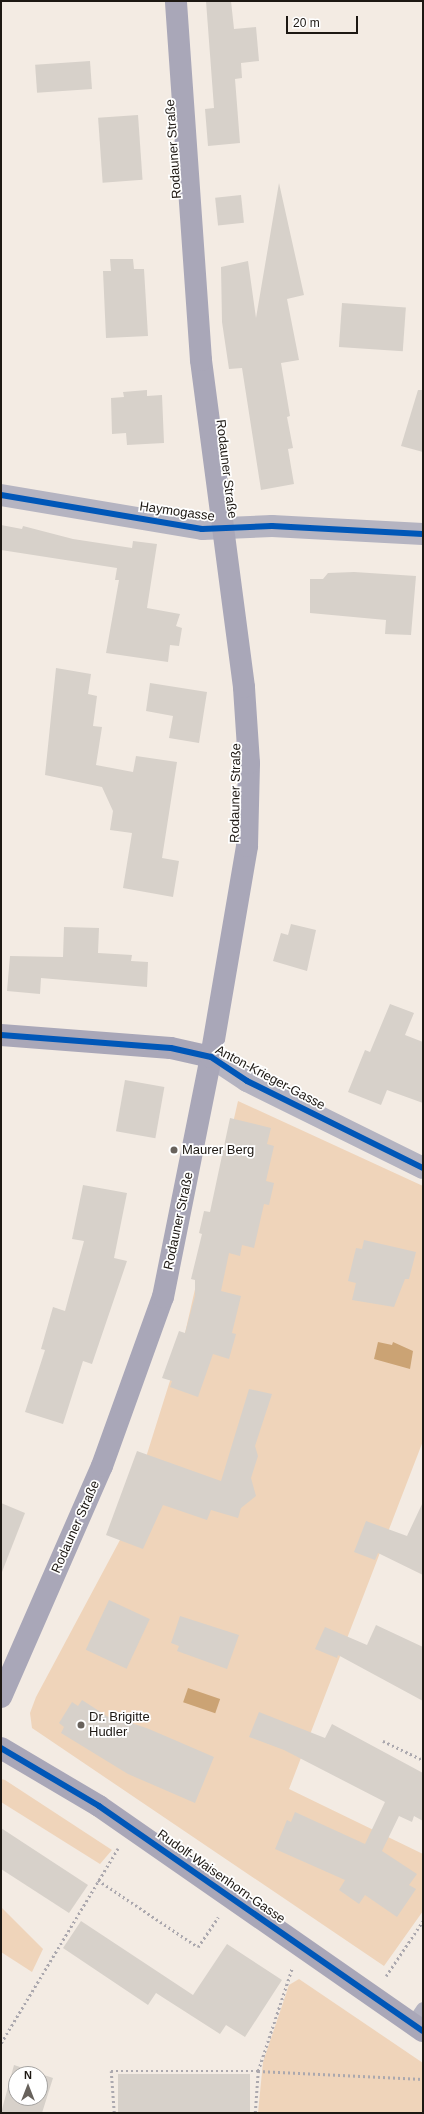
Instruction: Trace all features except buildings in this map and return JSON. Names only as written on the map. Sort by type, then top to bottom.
[{"type":"main road","name":"Rodauner Straße","points":[[1,1697],[102,1466],[163,1297],[211,1057],[247,846],[249,763],[244,687],[222,530],[201,360],[176,1]]},
{"type":"main road","name":"Anton-Krieger-Gasse","points":[[1,1035],[171,1048],[211,1057]]},
{"type":"main road","name":"Rudolf-Waisenhorn-Gasse","points":[[1,1748],[130,1827],[372,1996],[420,2021]]},
{"type":"street","name":"Haymogasse","points":[[1,494],[222,530],[272,526],[423,534]]},
{"type":"street","name":"Anton-Krieger-Gasse","points":[[211,1057],[247,1080],[423,1168]]},
{"type":"path","points":[[383,1741],[423,1760]]},
{"type":"path","points":[[1,2043],[130,1827]]},
{"type":"path","points":[[98,1880],[198,1947],[231,1897]]},
{"type":"path","points":[[372,1996],[423,1921]]},
{"type":"path","points":[[255,2113],[258,2071],[300,1945]]},
{"type":"path","points":[[114,2113],[112,2071],[258,2071],[423,2079]]},
{"type":"shaded area","points":[[238,1101],[423,1186],[423,1441],[289,1789],[423,1854],[423,1911],[384,1966],[32,1728],[30,1713],[36,1697],[120,1540],[185,1333]]},
{"type":"shaded area","points":[[378,1342],[392,1345],[393,1342],[413,1351],[410,1369],[374,1359]]},
{"type":"shaded area","points":[[188,1688],[220,1699],[215,1713],[183,1702]]},
{"type":"shaded area","points":[[1,1779],[5,1780],[112,1850],[100,1864],[1,1802]]},
{"type":"shaded area","points":[[1,1907],[43,1949],[32,1972],[1,1952]]},
{"type":"shaded area","points":[[299,1979],[423,2063],[423,2113],[258,2113],[263,2062],[289,1985]]},
{"type":"cycle path","points":[[1,495],[202,529],[272,526],[423,534]]},
{"type":"cycle path","points":[[1,1035],[171,1048],[211,1057],[247,1081],[423,1168]]},
{"type":"cycle path","points":[[1,1748],[99,1806],[423,2031]]},
{"type":"place","name":"Maurer Berg","points":[[174,1150]]},
{"type":"place","name":"Dr. Brigitte Hudler","points":[[81,1725]]}]
